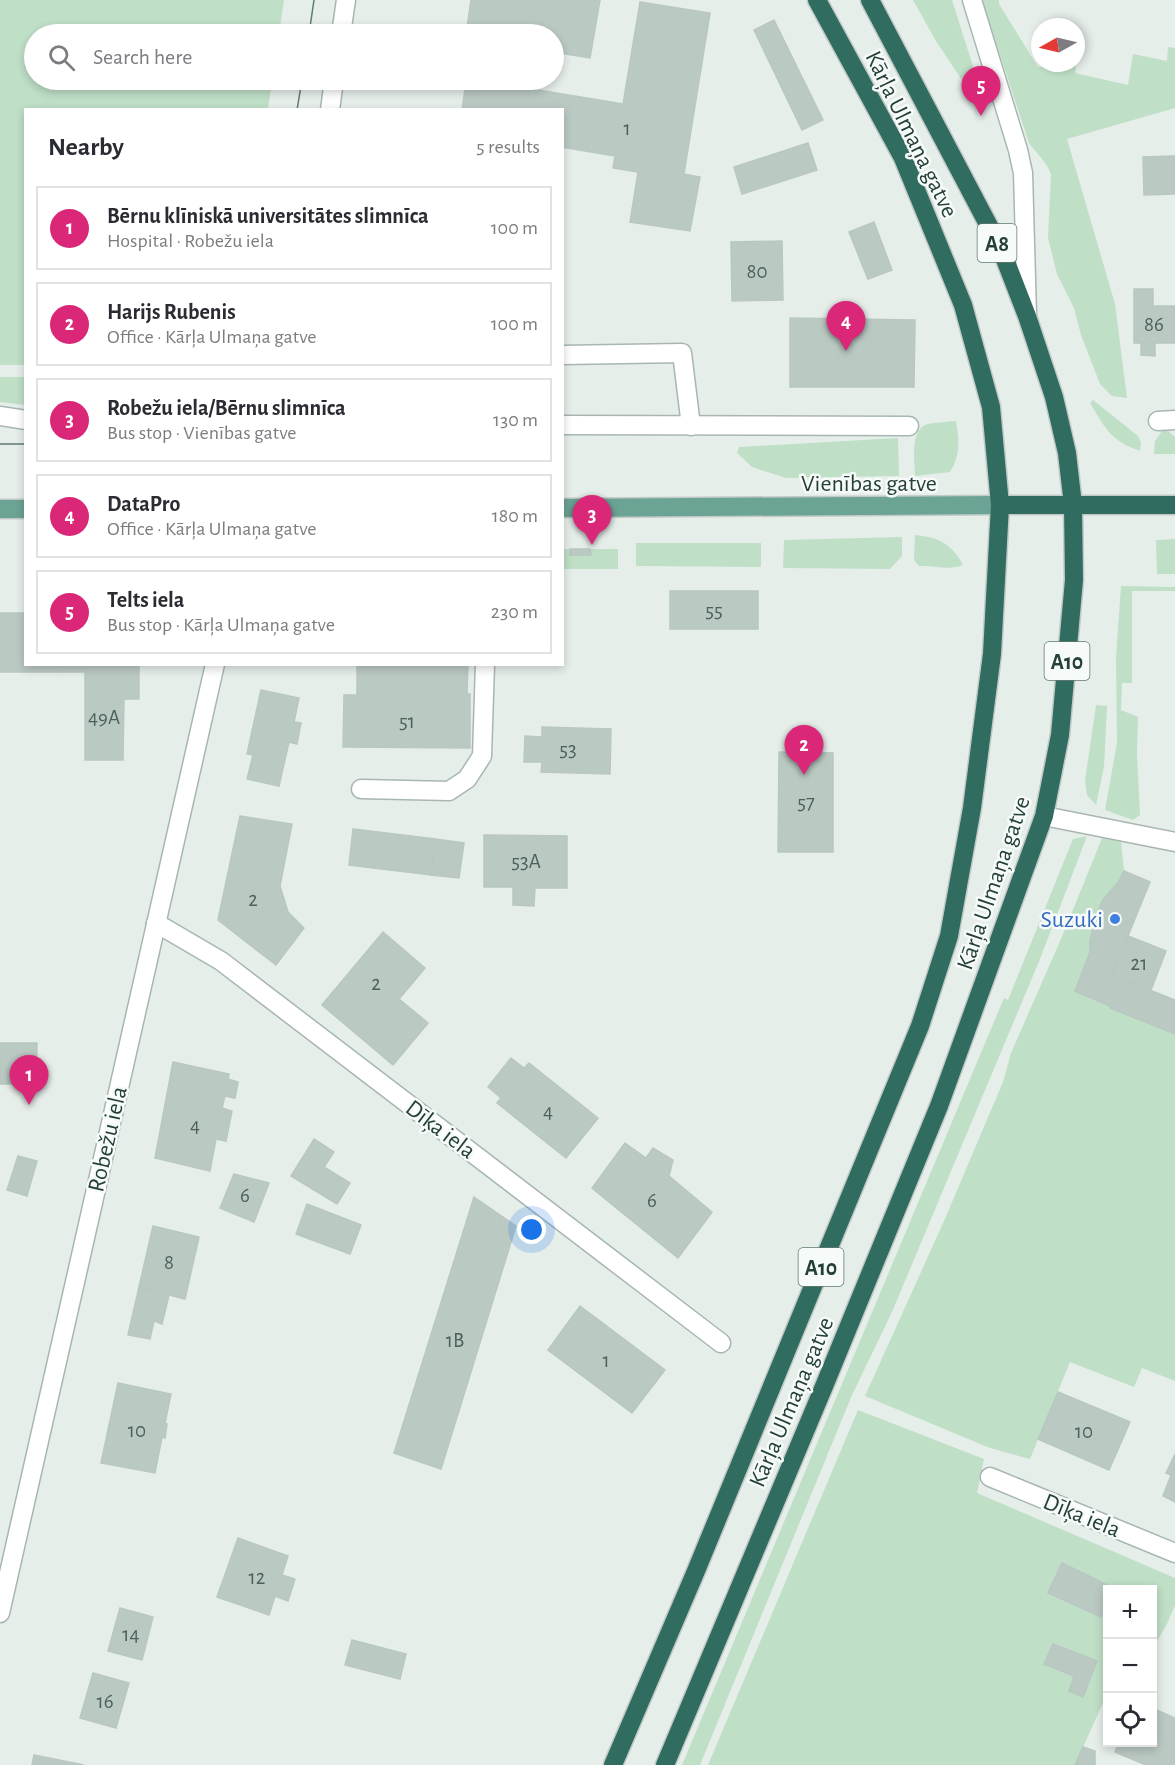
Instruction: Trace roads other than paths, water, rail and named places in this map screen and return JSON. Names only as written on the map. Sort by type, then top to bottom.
[{"type":"highway","name":"Kārļa Ulmaņa gatve","points":[[613,1765],[709,1539],[920,1026],[949,936],[972,808],[992,654],[1000,505],[991,407],[963,305],[903,158],[817,0]]},
{"type":"highway","name":"Kārļa Ulmaņa gatve","points":[[665,1765],[939,1106],[1044,816],[1060,735],[1074,580],[1073,505],[1067,453],[1054,397],[1027,316],[1001,249],[870,0]]},
{"type":"highway","name":"Vienības gatve","points":[[1000,505],[1175,505]]},
{"type":"main road","name":"Vienības gatve","points":[[564,508],[1000,505]]},
{"type":"main road","points":[[0,509],[24,509]]},
{"type":"street","points":[[342,24],[346,0]]},
{"type":"street","points":[[972,0],[1023,173],[1027,316]]},
{"type":"street","points":[[330,108],[333,90]]},
{"type":"street","points":[[564,355],[682,353],[691,426]]},
{"type":"street","points":[[0,416],[24,420]]},
{"type":"street","points":[[564,425],[909,426]]},
{"type":"street","name":"Robežu iela","points":[[0,1613],[215,666]]},
{"type":"street","points":[[361,789],[449,791],[467,779],[482,756],[485,666]]},
{"type":"street","points":[[1044,816],[1175,842]]},
{"type":"street","name":"Dīķa iela","points":[[156,923],[221,961],[722,1343]]},
{"type":"street","name":"Dīķa iela","points":[[990,1477],[1175,1553]]},
{"type":"tram line","points":[[310,24],[314,0]]},
{"type":"tram line","points":[[297,108],[300,90]]},
{"type":"tram line","points":[[0,444],[24,444]]},
{"type":"place","name":"Telts iela","points":[[981,116]]},
{"type":"place","name":"DataPro","points":[[846,351]]},
{"type":"place","name":"Robežu iela/Bērnu slimnīca","points":[[592,545]]},
{"type":"place","name":"Harijs Rubenis","points":[[804,775]]},
{"type":"place","name":"Suzuki","points":[[1115,919]]},
{"type":"place","name":"Bērnu klīniskā universitātes slimnīca","points":[[29,1105]]}]
